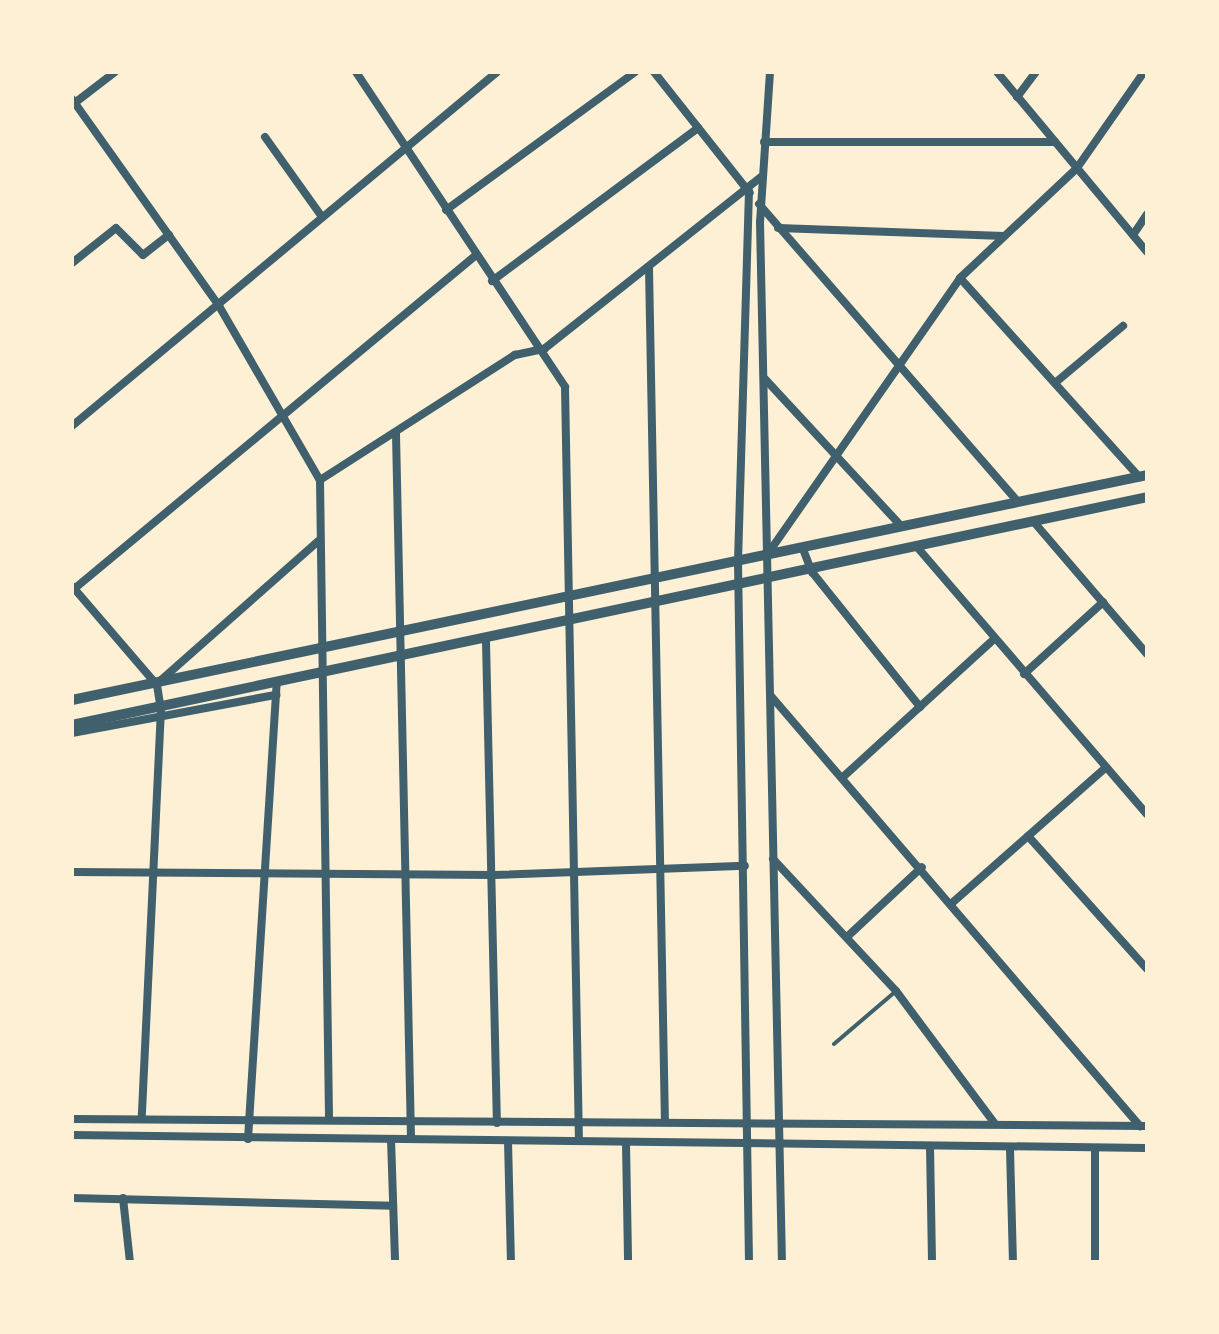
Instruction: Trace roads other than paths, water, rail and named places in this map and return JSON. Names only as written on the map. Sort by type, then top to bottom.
[{"type":"street","points":[[115,72],[73,103],[219,306],[287,414],[320,480],[319,651],[324,675],[330,876],[329,1120]]},
{"type":"street","points":[[356,72],[475,256],[544,349],[565,387],[579,872],[579,1141]]},
{"type":"street","points":[[72,426],[219,306],[404,144],[497,72]]},
{"type":"street","points":[[446,210],[635,72]]},
{"type":"street","points":[[654,72],[778,228],[1015,499]]},
{"type":"street","points":[[762,72],[769,77],[760,206],[782,1262]]},
{"type":"street","points":[[997,72],[1147,252]]},
{"type":"street","points":[[1017,97],[1036,72]]},
{"type":"street","points":[[765,557],[960,278],[1077,168],[1144,72]]},
{"type":"street","points":[[492,281],[698,128]]},
{"type":"street","points":[[265,137],[322,217]]},
{"type":"street","points":[[764,142],[1055,142]]},
{"type":"street","points":[[320,480],[515,355],[544,349],[749,191],[761,177]]},
{"type":"street","points":[[749,191],[738,562],[749,1262]]},
{"type":"street","points":[[1133,235],[1147,214]]},
{"type":"street","points":[[72,263],[116,228],[143,255],[169,235]]},
{"type":"street","points":[[778,228],[1004,236]]},
{"type":"street","points":[[142,1119],[156,873],[161,712],[157,685],[73,587],[287,414],[475,256]]},
{"type":"street","points":[[649,268],[665,1121]]},
{"type":"street","points":[[960,278],[1143,476]]},
{"type":"street","points":[[1055,383],[1123,326]]},
{"type":"street","points":[[765,379],[901,526]]},
{"type":"street","points":[[396,434],[410,875],[411,1139]]},
{"type":"street","points":[[72,700],[404,636],[803,549],[1015,499],[1143,476]]},
{"type":"street","points":[[72,733],[276,690],[324,675],[486,642],[655,600],[767,576],[812,572],[1147,497]]},
{"type":"street","points":[[1033,521],[1147,654]]},
{"type":"street","points":[[157,685],[318,541]]},
{"type":"street","points":[[917,547],[1147,814]]},
{"type":"street","points":[[803,549],[812,572],[920,707]]},
{"type":"street","points":[[1024,674],[1103,602]]},
{"type":"street","points":[[843,777],[994,639]]},
{"type":"street","points":[[486,642],[494,875],[497,1123]]},
{"type":"street","points":[[248,1139],[276,690]]},
{"type":"street","points":[[771,696],[1143,1126]]},
{"type":"street","points":[[72,725],[161,712]]},
{"type":"street","points":[[952,903],[1106,767]]},
{"type":"street","points":[[1028,836],[1147,969]]},
{"type":"street","points":[[773,859],[896,991],[995,1124]]},
{"type":"street","points":[[72,872],[266,876],[494,875],[745,866]]},
{"type":"street","points":[[848,936],[922,867]]},
{"type":"street","points":[[72,1119],[1143,1126]]},
{"type":"street","points":[[72,1135],[1010,1149],[1147,1148]]},
{"type":"street","points":[[391,1139],[395,1262]]},
{"type":"street","points":[[508,1141],[511,1262]]},
{"type":"street","points":[[626,1143],[628,1262]]},
{"type":"street","points":[[930,1146],[932,1262]]},
{"type":"street","points":[[1010,1149],[1013,1262]]},
{"type":"street","points":[[1095,1150],[1095,1262]]},
{"type":"street","points":[[72,1198],[393,1206]]},
{"type":"street","points":[[123,1198],[130,1262]]},
{"type":"lane","points":[[834,1044],[896,991]]}]
